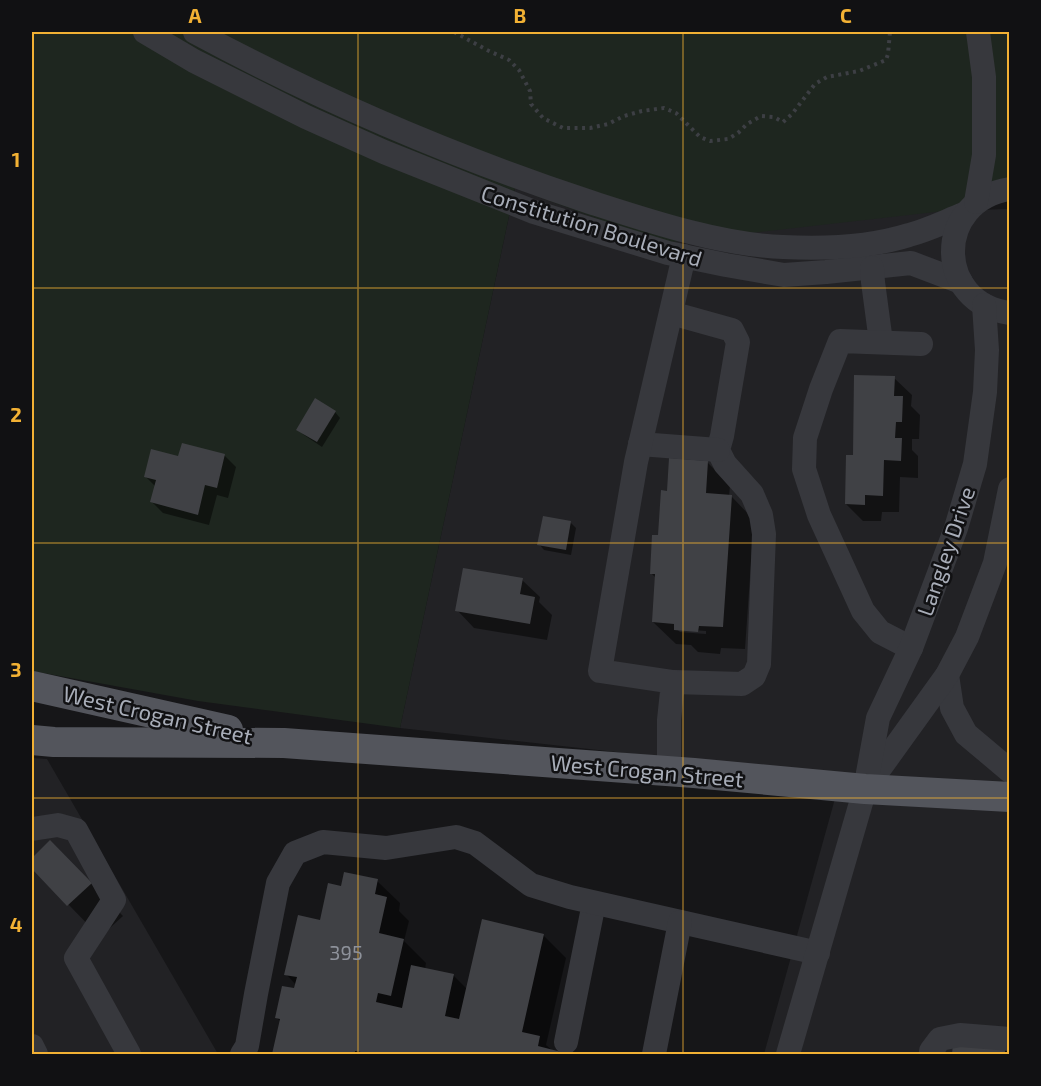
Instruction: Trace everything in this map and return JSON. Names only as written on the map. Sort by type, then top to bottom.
[{"type":"main road","name":"West Crogan Street","points":[[32,686],[284,743]]},
{"type":"main road","name":"West Crogan Street","points":[[32,740],[284,743],[669,771],[865,789],[1010,797]]},
{"type":"street","name":"Constitution Boulevard","points":[[145,32],[194,61],[306,117],[384,153],[534,212],[668,252],[784,275],[911,263],[961,282]]},
{"type":"street","name":"Constitution Boulevard","points":[[195,32],[394,128],[545,187],[621,212],[735,242],[782,248],[827,248],[908,236],[970,208],[991,193],[1010,189]]},
{"type":"street","points":[[978,32],[984,77],[984,154],[970,208],[957,227],[952,255],[955,269],[970,295],[984,305],[1010,313]]},
{"type":"street","points":[[671,313],[732,330],[738,342],[718,450],[725,464],[752,495],[761,515],[764,534],[759,664],[754,676],[742,684],[673,682],[600,671],[640,444],[684,256]]},
{"type":"street","points":[[872,268],[881,342]]},
{"type":"street","name":"Langley Drive","points":[[788,1054],[865,789],[878,718],[911,648],[956,528],[975,464],[985,392],[987,350],[984,305]]},
{"type":"street","points":[[911,648],[880,632],[863,611],[819,516],[804,469],[805,438],[840,341],[921,344]]},
{"type":"street","points":[[640,444],[718,450]]},
{"type":"street","name":"Langley Drive","points":[[865,789],[948,675],[995,564],[1010,489]]},
{"type":"street","points":[[948,675],[952,708],[966,734],[1010,771]]},
{"type":"street","points":[[669,771],[669,720],[673,682]]},
{"type":"street","points":[[32,829],[58,825],[76,830],[114,900],[76,958],[129,1054]]},
{"type":"street","points":[[242,1054],[247,1046],[278,883],[295,853],[323,842],[386,848],[405,847],[456,837],[475,843],[531,885],[594,903],[818,953]]},
{"type":"street","points":[[566,1042],[594,903]]},
{"type":"street","points":[[654,1054],[680,922]]},
{"type":"street","points":[[931,1054],[940,1039],[960,1035],[1010,1039]]},
{"type":"street","points":[[32,1046],[36,1054]]},
{"type":"path","points":[[454,32],[509,60],[519,70],[530,91],[531,104],[543,118],[563,128],[590,128],[642,111],[664,108],[676,113],[700,137],[710,141],[728,139],[761,116],[774,117],[783,122],[815,84],[827,77],[859,71],[886,60],[890,32]]},
{"type":"shaded area","points":[[32,32],[1009,32],[1009,193],[944,211],[662,243],[515,188],[400,728],[198,701],[32,671]]},
{"type":"shaded area","points":[[515,188],[944,211],[1009,209],[1009,1054],[764,1054],[841,777],[400,728]]},
{"type":"shaded area","points":[[32,758],[47,759],[218,1054],[32,1054]]},
{"type":"building","points":[[854,375],[895,376],[894,396],[903,396],[902,422],[896,422],[895,438],[902,438],[901,461],[884,460],[883,496],[865,495],[865,505],[845,504],[846,455],[853,455]]},
{"type":"building","points":[[315,398],[336,411],[317,442],[296,430]]},
{"type":"building","points":[[182,443],[225,454],[217,488],[205,485],[198,515],[150,502],[156,480],[144,477],[151,449],[178,456]]},
{"type":"building","points":[[669,458],[708,461],[706,493],[732,495],[723,627],[699,626],[698,632],[674,630],[674,624],[652,622],[655,574],[650,574],[652,535],[658,535],[661,490],[667,491]]},
{"type":"building","points":[[543,516],[571,521],[566,550],[537,545]]},
{"type":"building","points":[[463,568],[523,578],[520,594],[535,597],[530,624],[455,611]]},
{"type":"building","points":[[50,840],[92,883],[67,906],[32,869],[32,858]]},
{"type":"building","points":[[344,872],[378,879],[375,894],[387,897],[379,933],[404,939],[391,996],[378,993],[376,1002],[402,1008],[411,965],[454,974],[445,1016],[459,1019],[482,919],[544,934],[522,1032],[540,1036],[538,1046],[569,1054],[372,1054],[355,1051],[355,1054],[272,1054],[280,1019],[275,1018],[282,986],[294,988],[297,977],[284,975],[298,915],[320,920],[328,883],[341,886]]},
{"type":"building","points":[[953,1044],[1005,1048],[1005,1054],[952,1054]]}]
